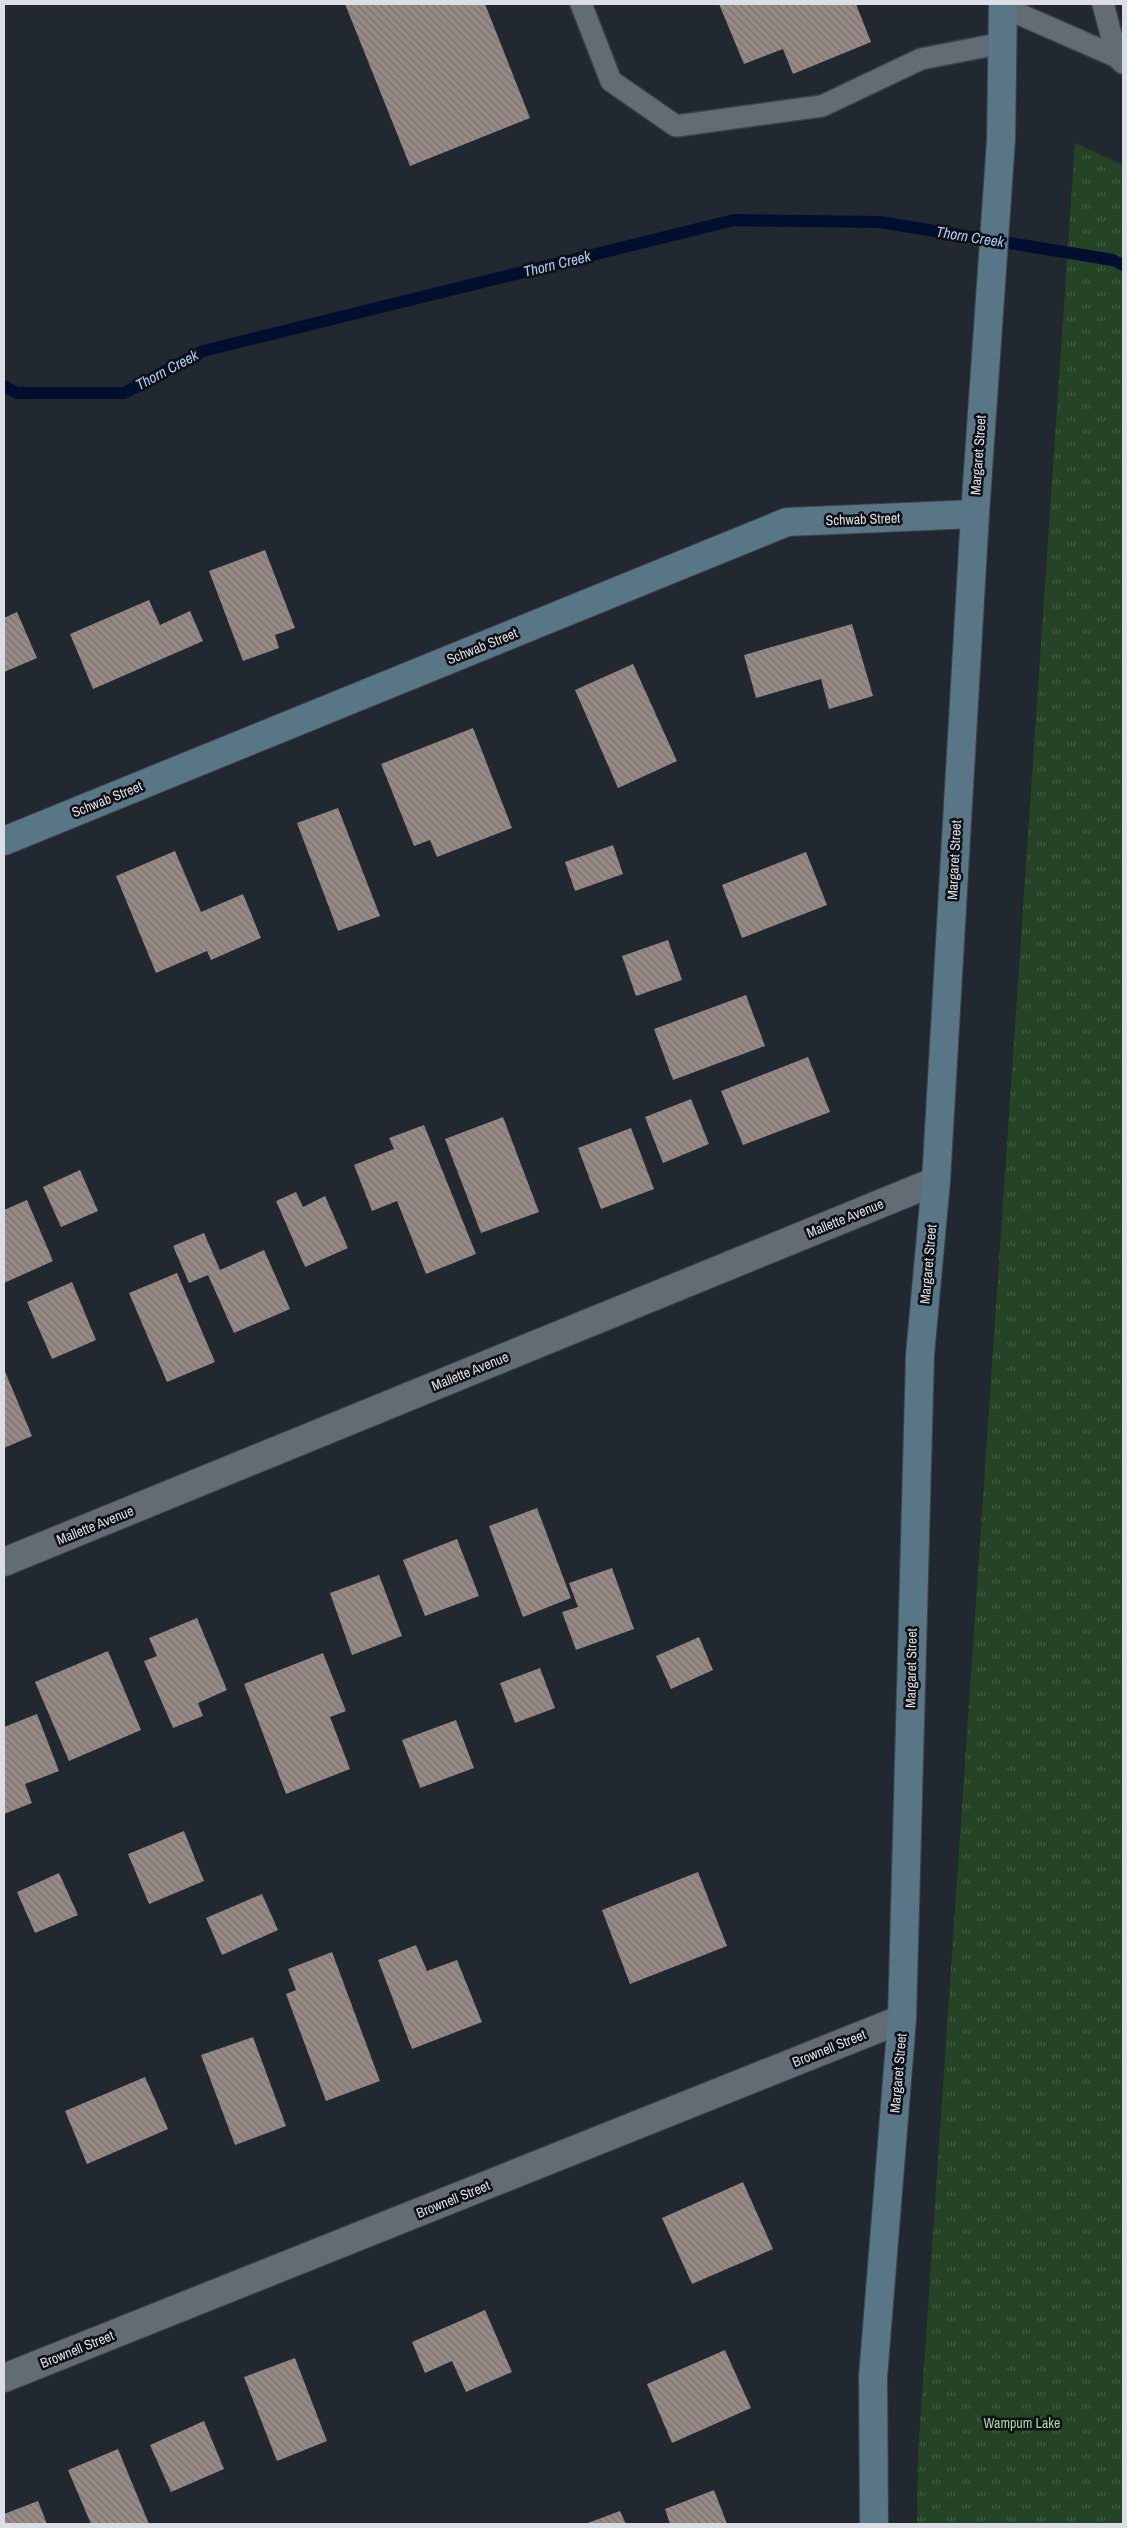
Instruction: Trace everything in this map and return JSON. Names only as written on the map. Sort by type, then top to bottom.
[{"type":"street","name":"Margaret Street","points":[[874,2524],[873,2378],[902,2019],[920,1355],[936,1181],[974,514],[1001,140],[1003,5]]},
{"type":"street","name":"Schwab Street","points":[[4,841],[788,522],[974,514]]},
{"type":"street","name":"Mallette Avenue","points":[[4,1562],[936,1181]]},
{"type":"street","name":"Brownell Street","points":[[4,2378],[902,2019]]},
{"type":"lane","points":[[581,4],[611,81],[676,126],[822,106],[921,59],[1002,43]]},
{"type":"lane","points":[[1103,4],[1120,60]]},
{"type":"lane","points":[[1003,5],[1120,60]]},
{"type":"green space","name":"Wampum Lake","points":[[1075,143],[1123,165],[1123,2524],[917,2524],[918,2454]]},
{"type":"building","points":[[345,4],[485,4],[530,118],[410,166]]},
{"type":"building","points":[[719,4],[856,4],[871,42],[793,74],[783,49],[744,64]]},
{"type":"building","points":[[265,550],[295,628],[275,635],[279,648],[243,661],[209,571]]},
{"type":"building","points":[[149,600],[160,625],[190,611],[203,641],[93,689],[70,634]]},
{"type":"building","points":[[17,612],[37,658],[4,672],[4,618]]},
{"type":"building","points":[[852,624],[873,696],[829,709],[821,679],[756,698],[744,655]]},
{"type":"building","points":[[633,664],[677,761],[618,788],[575,690]]},
{"type":"building","points":[[473,728],[512,828],[437,857],[430,840],[414,846],[381,764]]},
{"type":"building","points":[[338,808],[380,916],[338,931],[297,823]]},
{"type":"building","points":[[613,845],[623,874],[575,891],[565,862]]},
{"type":"building","points":[[175,851],[201,912],[243,894],[261,938],[211,960],[207,951],[156,973],[116,876]]},
{"type":"building","points":[[806,852],[827,905],[742,938],[722,885]]},
{"type":"building","points":[[668,940],[682,980],[636,996],[622,956]]},
{"type":"building","points":[[746,995],[765,1046],[673,1080],[654,1029]]},
{"type":"building","points":[[808,1057],[830,1112],[743,1145],[721,1091]]},
{"type":"building","points":[[691,1099],[709,1144],[663,1163],[645,1117]]},
{"type":"building","points":[[503,1117],[539,1212],[481,1233],[445,1139]]},
{"type":"building","points":[[424,1125],[476,1254],[426,1274],[397,1201],[372,1211],[354,1165],[394,1149],[389,1138]]},
{"type":"building","points":[[631,1128],[654,1189],[601,1209],[578,1148]]},
{"type":"building","points":[[80,1170],[98,1211],[61,1227],[43,1187]]},
{"type":"building","points":[[296,1192],[303,1207],[325,1196],[348,1248],[305,1267],[276,1201]]},
{"type":"building","points":[[27,1200],[53,1261],[4,1283],[4,1210]]},
{"type":"building","points":[[204,1233],[220,1270],[264,1250],[290,1309],[234,1333],[208,1275],[189,1283],[173,1246]]},
{"type":"building","points":[[177,1273],[215,1362],[167,1382],[129,1293]]},
{"type":"building","points":[[72,1282],[96,1340],[52,1359],[27,1302]]},
{"type":"building","points":[[4,1369],[32,1436],[4,1448]]},
{"type":"building","points":[[537,1508],[571,1598],[523,1617],[489,1526]]},
{"type":"building","points":[[457,1539],[479,1596],[425,1616],[403,1560]]},
{"type":"building","points":[[612,1568],[634,1629],[576,1650],[562,1612],[578,1607],[569,1583]]},
{"type":"building","points":[[379,1575],[402,1636],[352,1655],[330,1593]]},
{"type":"building","points":[[197,1618],[227,1690],[198,1703],[203,1716],[173,1728],[144,1661],[157,1656],[149,1638]]},
{"type":"building","points":[[699,1637],[713,1670],[671,1689],[656,1656]]},
{"type":"building","points":[[108,1651],[141,1730],[69,1761],[35,1682]]},
{"type":"building","points":[[323,1653],[346,1711],[330,1717],[350,1769],[286,1794],[244,1684]]},
{"type":"building","points":[[540,1668],[555,1708],[515,1723],[500,1683]]},
{"type":"building","points":[[37,1714],[59,1771],[25,1784],[32,1803],[4,1814],[4,1727]]},
{"type":"building","points":[[456,1720],[474,1768],[420,1788],[402,1740]]},
{"type":"building","points":[[184,1831],[204,1881],[149,1904],[128,1854]]},
{"type":"building","points":[[698,1872],[727,1946],[630,1984],[602,1910]]},
{"type":"building","points":[[59,1873],[78,1915],[35,1933],[17,1892]]},
{"type":"building","points":[[262,1894],[278,1930],[222,1955],[206,1918]]},
{"type":"building","points":[[416,1945],[427,1971],[457,1960],[482,2022],[412,2049],[378,1960]]},
{"type":"building","points":[[332,1952],[380,2081],[326,2101],[286,1994],[296,1990],[288,1969]]},
{"type":"building","points":[[253,2037],[286,2126],[235,2145],[201,2055]]},
{"type":"building","points":[[145,2077],[168,2129],[87,2164],[65,2111]]},
{"type":"building","points":[[743,2182],[773,2249],[692,2284],[662,2218]]},
{"type":"building","points":[[485,2310],[512,2372],[466,2392],[452,2361],[425,2373],[412,2342]]},
{"type":"building","points":[[725,2350],[751,2408],[672,2443],[647,2384]]},
{"type":"building","points":[[295,2358],[327,2441],[277,2461],[244,2377]]},
{"type":"building","points":[[204,2421],[224,2469],[171,2492],[150,2445]]},
{"type":"building","points":[[118,2449],[149,2524],[91,2524],[68,2470]]},
{"type":"building","points":[[714,2490],[727,2524],[670,2524],[665,2509]]},
{"type":"building","points":[[38,2501],[47,2524],[4,2524],[4,2514]]},
{"type":"building","points":[[620,2511],[626,2524],[585,2524]]},
{"type":"waterway","name":"Thorn Creek","points":[[4,386],[17,393],[124,393],[203,351],[734,220],[880,222],[1113,260],[1123,265]]}]
